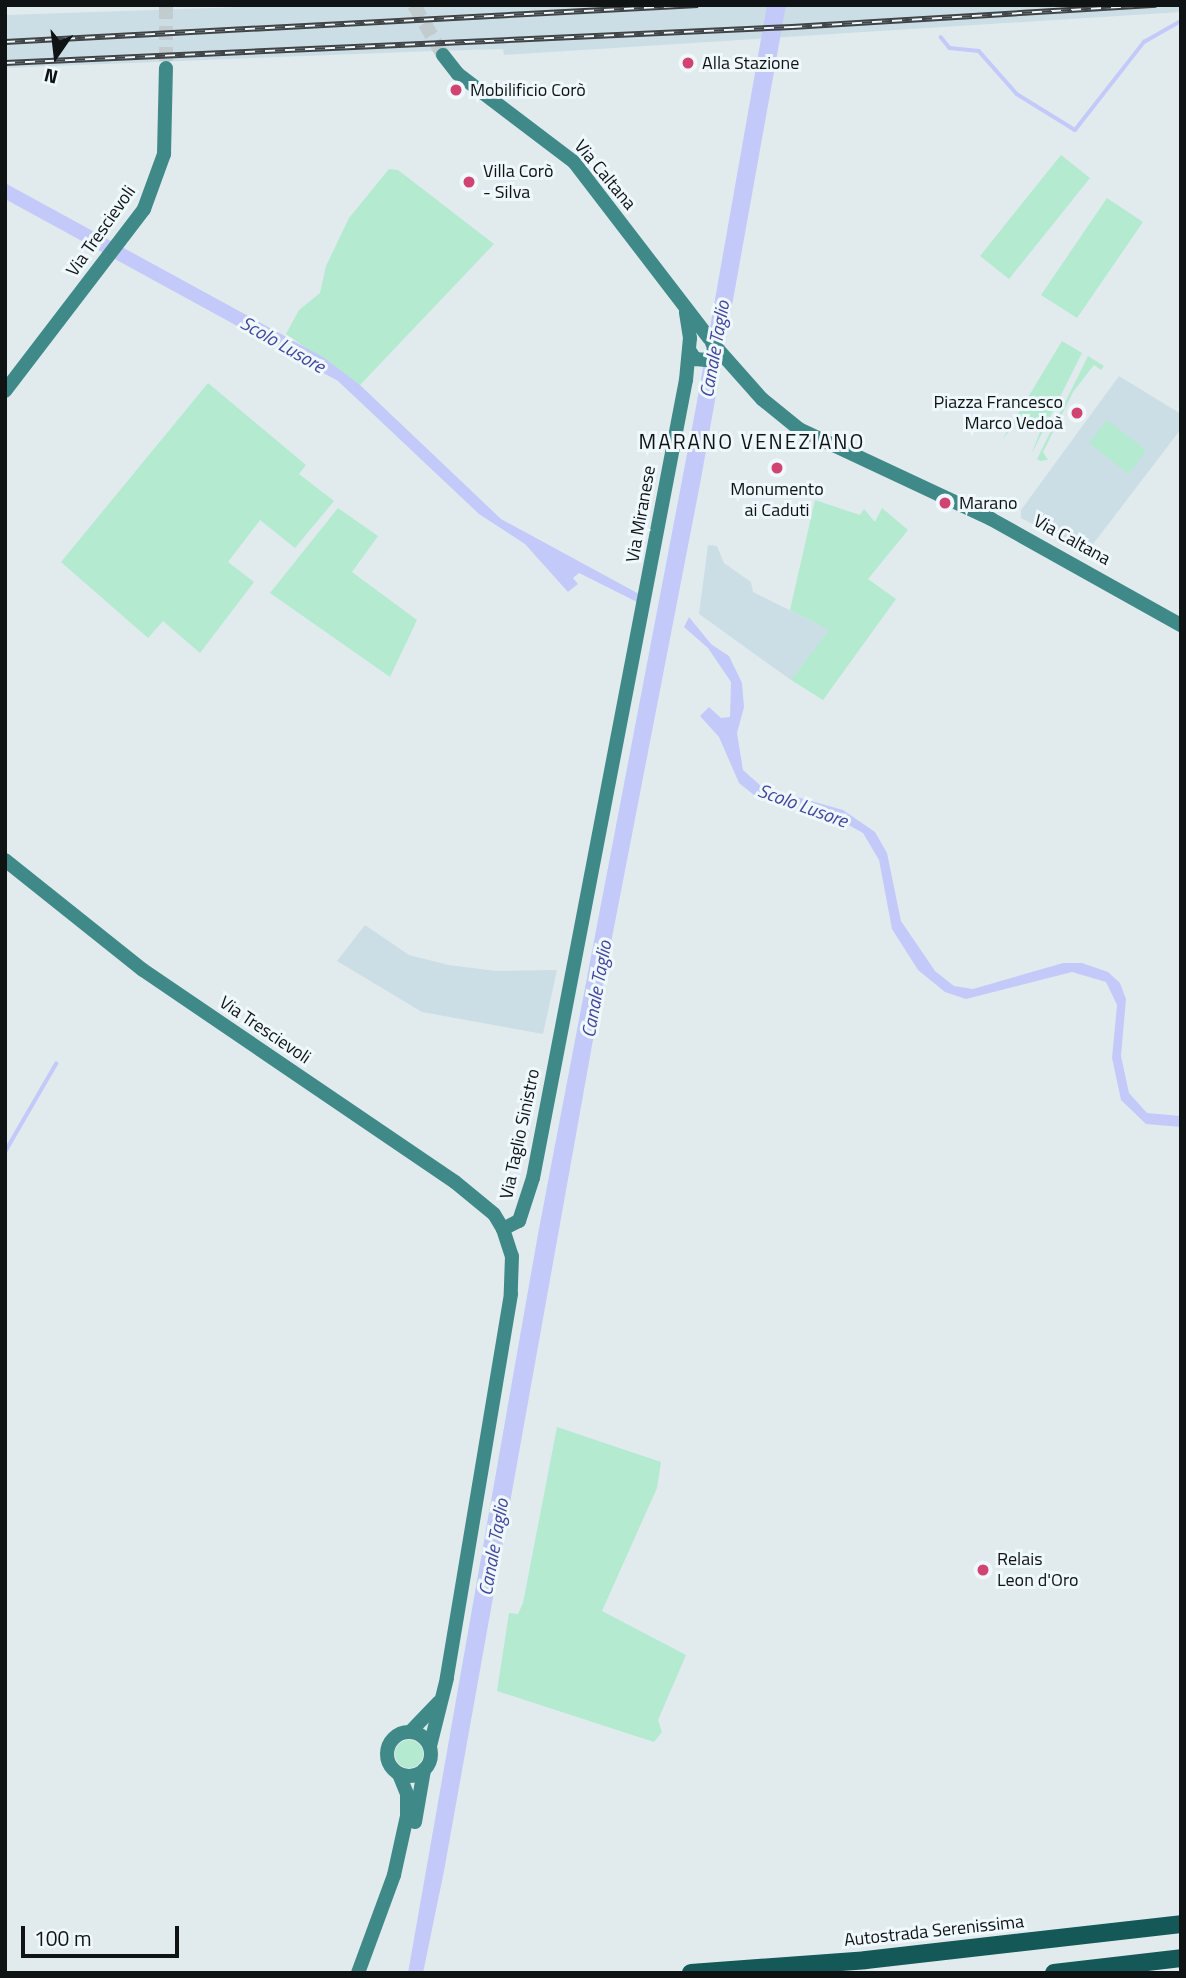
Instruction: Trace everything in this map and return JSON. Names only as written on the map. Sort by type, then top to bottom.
[{"type":"highway","name":"Autostrada Serenissima","points":[[691,1973],[879,1959],[1181,1924]]},
{"type":"highway","points":[[1054,1973],[1181,1958]]},
{"type":"main road","name":"Via Caltana","points":[[443,55],[457,74],[574,162],[686,312],[700,352],[729,365],[762,399],[814,438],[990,519],[1181,625]]},
{"type":"main road","name":"Via Trescievoli","points":[[5,391],[128,231],[148,200],[164,154],[166,68]]},
{"type":"main road","name":"Via Miranese","points":[[643,613],[700,352]]},
{"type":"main road","name":"Via Taglio Sinistro","points":[[503,1229],[519,1221],[530,1188],[643,613]]},
{"type":"main road","name":"Via Trescievoli","points":[[5,860],[143,970],[456,1182],[494,1214],[503,1229]]},
{"type":"main road","points":[[358,1973],[394,1875],[412,1835],[424,1770],[431,1759],[430,1746],[443,1696],[511,1294],[512,1256],[503,1229]]},
{"type":"main road","points":[[411,1731],[443,1696]]},
{"type":"main road","points":[[394,1875],[408,1806],[399,1774],[388,1762],[388,1747],[399,1733],[411,1731],[424,1737],[430,1746]]},
{"type":"main road","points":[[399,1774],[411,1776],[424,1770]]},
{"type":"shaded area","points":[[303,5],[1181,5],[1181,12],[504,55],[503,49],[5,68],[5,15]]},
{"type":"shaded area","points":[[1119,376],[1181,414],[1181,429],[1087,552],[1021,518],[1021,510]]},
{"type":"shaded area","points":[[708,545],[717,546],[724,563],[751,582],[753,592],[830,630],[791,680],[699,614]]},
{"type":"shaded area","points":[[365,925],[409,955],[449,965],[496,971],[557,970],[543,1034],[422,1012],[337,961]]},
{"type":"green space","points":[[1061,155],[1090,178],[1009,279],[980,256]]},
{"type":"green space","points":[[389,169],[398,170],[494,244],[360,385],[286,334],[299,310],[320,293],[326,266],[349,218]]},
{"type":"green space","points":[[1107,198],[1143,222],[1077,318],[1041,295]]},
{"type":"green space","points":[[1062,341],[1082,353],[1031,455],[1040,432],[1033,419],[1017,421],[1002,440]]},
{"type":"green space","points":[[1088,356],[1104,366],[1101,370],[1094,365],[1073,392],[1043,452],[1048,460],[1040,461],[1037,459]]},
{"type":"green space","points":[[208,383],[306,465],[299,474],[334,501],[295,548],[260,520],[228,562],[254,582],[200,653],[163,621],[148,638],[61,562]]},
{"type":"green space","points":[[1107,420],[1146,450],[1129,474],[1089,443]]},
{"type":"green space","points":[[815,500],[860,515],[864,509],[875,522],[882,508],[908,530],[868,579],[896,599],[823,700],[791,680],[829,630],[790,610]]},
{"type":"green space","points":[[338,508],[378,536],[352,572],[417,620],[390,677],[270,593]]},
{"type":"green space","points":[[557,1427],[661,1462],[657,1488],[602,1611],[686,1655],[658,1720],[662,1732],[654,1742],[497,1691],[509,1613],[518,1614],[523,1603]]},
{"type":"green space","points":[[409,1740],[419,1744],[423,1754],[419,1764],[409,1768],[399,1764],[395,1754],[399,1744]]},
{"type":"water","name":"Canale Taglio","points":[[767,5],[786,5],[700,484],[603,984],[444,1871],[423,1973],[408,1973],[538,1234],[696,407]]},
{"type":"water","name":"Scolo Lusore","points":[[5,183],[323,357],[360,385],[501,519],[639,594],[637,602],[579,573],[573,578],[578,584],[568,592],[525,544],[479,514],[338,381],[5,199]]},
{"type":"water","name":"Scolo Lusore","points":[[689,617],[711,644],[729,656],[742,683],[744,707],[737,733],[743,770],[762,787],[843,810],[875,832],[887,853],[901,921],[935,971],[954,986],[973,989],[1063,963],[1082,963],[1108,972],[1120,983],[1126,999],[1121,1056],[1129,1093],[1147,1113],[1181,1116],[1181,1127],[1146,1124],[1121,1100],[1112,1058],[1117,1005],[1106,982],[1072,972],[966,999],[945,992],[918,970],[892,929],[879,860],[863,833],[838,819],[759,799],[739,783],[719,737],[700,716],[709,707],[721,718],[730,717],[731,682],[708,648],[684,627]]},
{"type":"waterway","points":[[941,37],[950,48],[979,51],[1017,94],[1075,130],[1144,42],[1181,21]]},
{"type":"waterway","points":[[5,1152],[56,1064]]},
{"type":"tunnel","points":[[166,5],[166,68]]},
{"type":"tunnel","points":[[414,5],[443,55]]},
{"type":"railway","points":[[5,42],[698,5]]},
{"type":"railway","points":[[5,63],[792,27],[1156,5]]},
{"type":"place","name":"Alla Stazione","points":[[688,63]]},
{"type":"place","name":"Mobilificio Corò","points":[[456,90]]},
{"type":"place","name":"Villa Corò - Silva","points":[[469,182]]},
{"type":"place","name":"Piazza Francesco Marco Vedoà","points":[[1077,413]]},
{"type":"place","name":"Monumento ai Caduti","points":[[777,468]]},
{"type":"place","name":"Marano","points":[[945,503]]},
{"type":"place","name":"Relais Leon d'Oro","points":[[983,1570]]},
{"type":"district","name":"MARANO VENEZIANO","points":[[752,441]]}]
